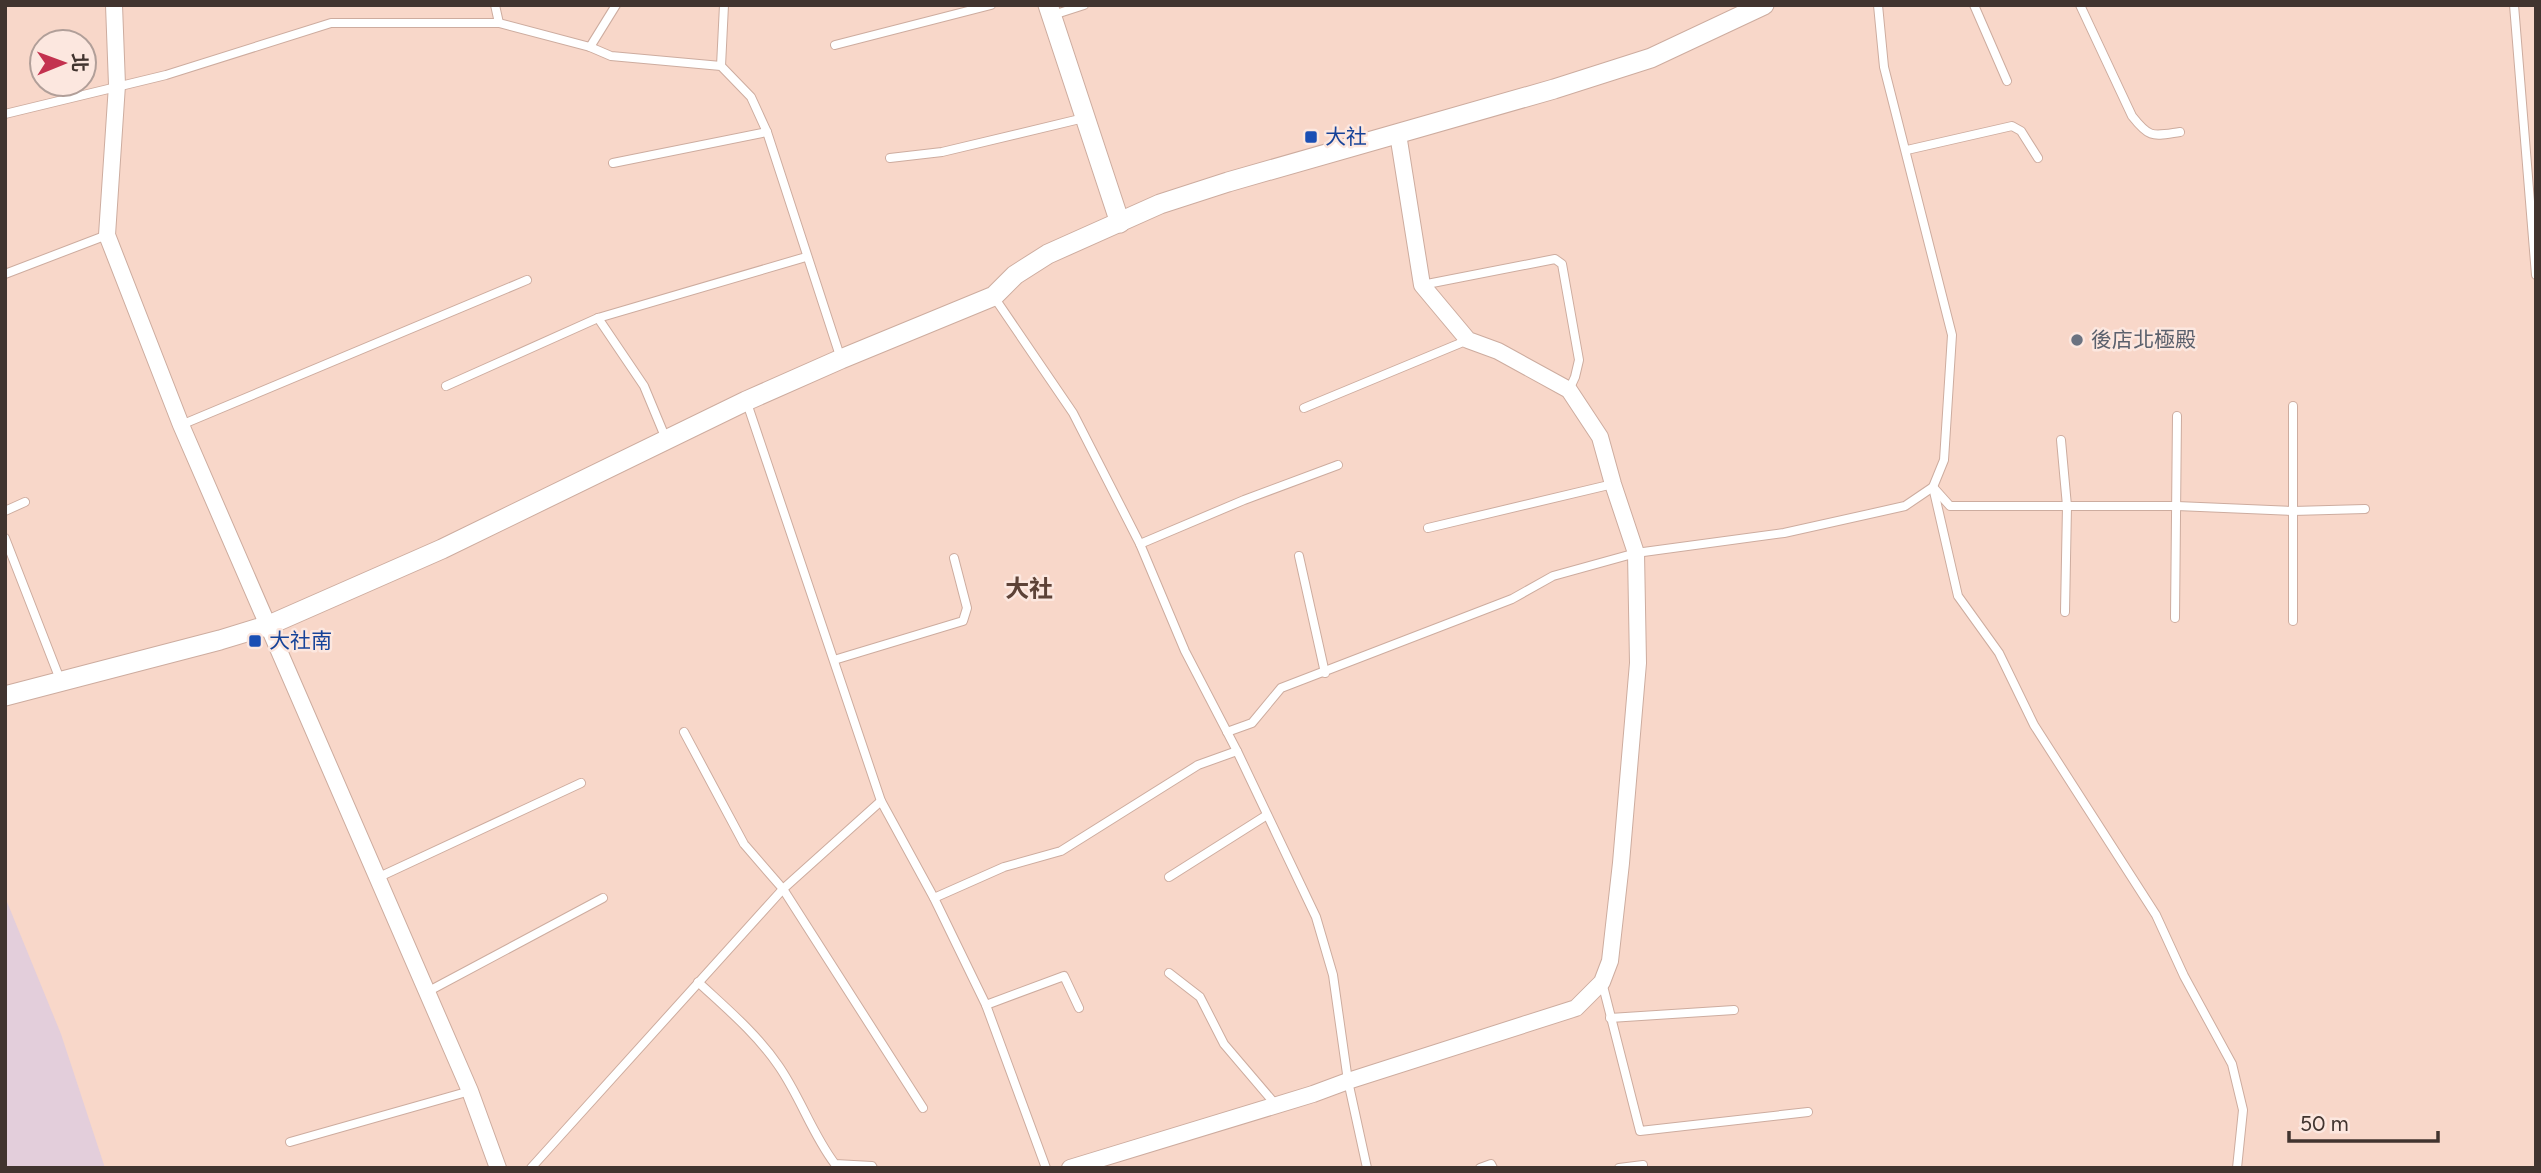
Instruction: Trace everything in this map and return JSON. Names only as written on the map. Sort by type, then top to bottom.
[{"type":"street","points":[[114,5],[117,85],[107,235],[181,425],[470,1090],[498,1168]]},
{"type":"street","points":[[5,696],[269,625],[442,549],[746,401],[994,296],[1015,275],[1048,254],[1160,204],[1651,58],[1764,5]]},
{"type":"street","points":[[1050,10],[1120,223]]},
{"type":"street","points":[[1070,1168],[1277,1106],[1576,1008],[1602,982],[1610,961],[1631,761],[1638,663],[1636,553],[1600,437],[1569,390],[1498,351],[1468,340],[1422,285],[1398,134]]},
{"type":"lane","points":[[495,5],[499,23]]},
{"type":"lane","points":[[590,47],[615,5]]},
{"type":"lane","points":[[721,66],[724,5]]},
{"type":"lane","points":[[835,45],[991,5]]},
{"type":"lane","points":[[1050,10],[1084,5]]},
{"type":"lane","points":[[1227,732],[1252,723],[1281,688],[1513,599],[1553,576],[1636,553],[1709,545],[1811,527],[1905,506],[1933,486],[1944,460],[1952,335],[1884,67],[1878,5]]},
{"type":"lane","points":[[1974,5],[2007,81]]},
{"type":"lane","points":[[2080,5],[2132,116],[2145,133],[2155,136],[2180,132]]},
{"type":"lane","points":[[2514,5],[2536,275]]},
{"type":"lane","points":[[5,114],[166,75],[331,23],[499,23],[590,47],[611,56],[721,66],[751,97],[767,132],[841,359]]},
{"type":"lane","points":[[890,158],[942,152],[1084,118]]},
{"type":"lane","points":[[1907,150],[2012,125],[2021,131],[2038,158]]},
{"type":"lane","points":[[613,163],[767,132]]},
{"type":"lane","points":[[5,274],[107,235]]},
{"type":"lane","points":[[446,386],[598,318],[806,257]]},
{"type":"lane","points":[[1422,285],[1555,259],[1562,264],[1579,360],[1569,390]]},
{"type":"lane","points":[[181,425],[527,280]]},
{"type":"lane","points":[[994,296],[1073,412],[1140,544],[1185,651],[1237,751],[1316,917],[1333,975],[1348,1081],[1367,1168]]},
{"type":"lane","points":[[598,318],[643,386],[666,439]]},
{"type":"lane","points":[[1304,408],[1468,340]]},
{"type":"lane","points":[[746,401],[881,801],[934,898],[986,1005],[1046,1168]]},
{"type":"lane","points":[[2293,407],[2293,621]]},
{"type":"lane","points":[[2175,618],[2177,416]]},
{"type":"lane","points":[[2061,440],[2067,506],[2065,612]]},
{"type":"lane","points":[[1140,544],[1244,500],[1338,465]]},
{"type":"lane","points":[[1428,528],[1613,484]]},
{"type":"lane","points":[[1933,486],[1950,506],[2177,506],[2293,511],[2365,509]]},
{"type":"lane","points":[[1933,486],[1958,596],[1999,653],[2034,724],[2156,915],[2232,1064],[2243,1110],[2237,1168]]},
{"type":"lane","points":[[5,511],[25,502]]},
{"type":"lane","points":[[5,538],[61,682]]},
{"type":"lane","points":[[1299,556],[1325,673]]},
{"type":"lane","points":[[834,660],[962,621],[967,608],[954,558]]},
{"type":"lane","points":[[684,732],[744,844],[783,889],[923,1108]]},
{"type":"lane","points":[[934,898],[1004,867],[1060,851],[1198,765],[1237,751]]},
{"type":"lane","points":[[376,878],[581,783]]},
{"type":"lane","points":[[531,1168],[783,889],[881,801]]},
{"type":"lane","points":[[1169,877],[1267,815]]},
{"type":"lane","points":[[427,992],[603,898]]},
{"type":"lane","points":[[1169,973],[1200,997],[1224,1044],[1277,1106]]},
{"type":"lane","points":[[986,1005],[1064,976],[1079,1009]]},
{"type":"lane","points":[[698,982],[745,1025],[778,1066],[832,1166],[873,1168]]},
{"type":"lane","points":[[1602,982],[1640,1131],[1808,1112]]},
{"type":"lane","points":[[1610,1018],[1734,1010]]},
{"type":"lane","points":[[290,1142],[470,1090]]},
{"type":"lane","points":[[1480,1168],[1491,1164],[1493,1168]]},
{"type":"lane","points":[[1619,1168],[1643,1165]]},
{"type":"shaded area","points":[[5,897],[61,1034],[105,1168],[5,1168]]},
{"type":"place","name":"大社","points":[[1311,137]]},
{"type":"place","name":"後店北極殿","points":[[2077,340]]},
{"type":"place","name":"大社南","points":[[255,641]]},
{"type":"district","name":"大社","points":[[1029,589]]}]
